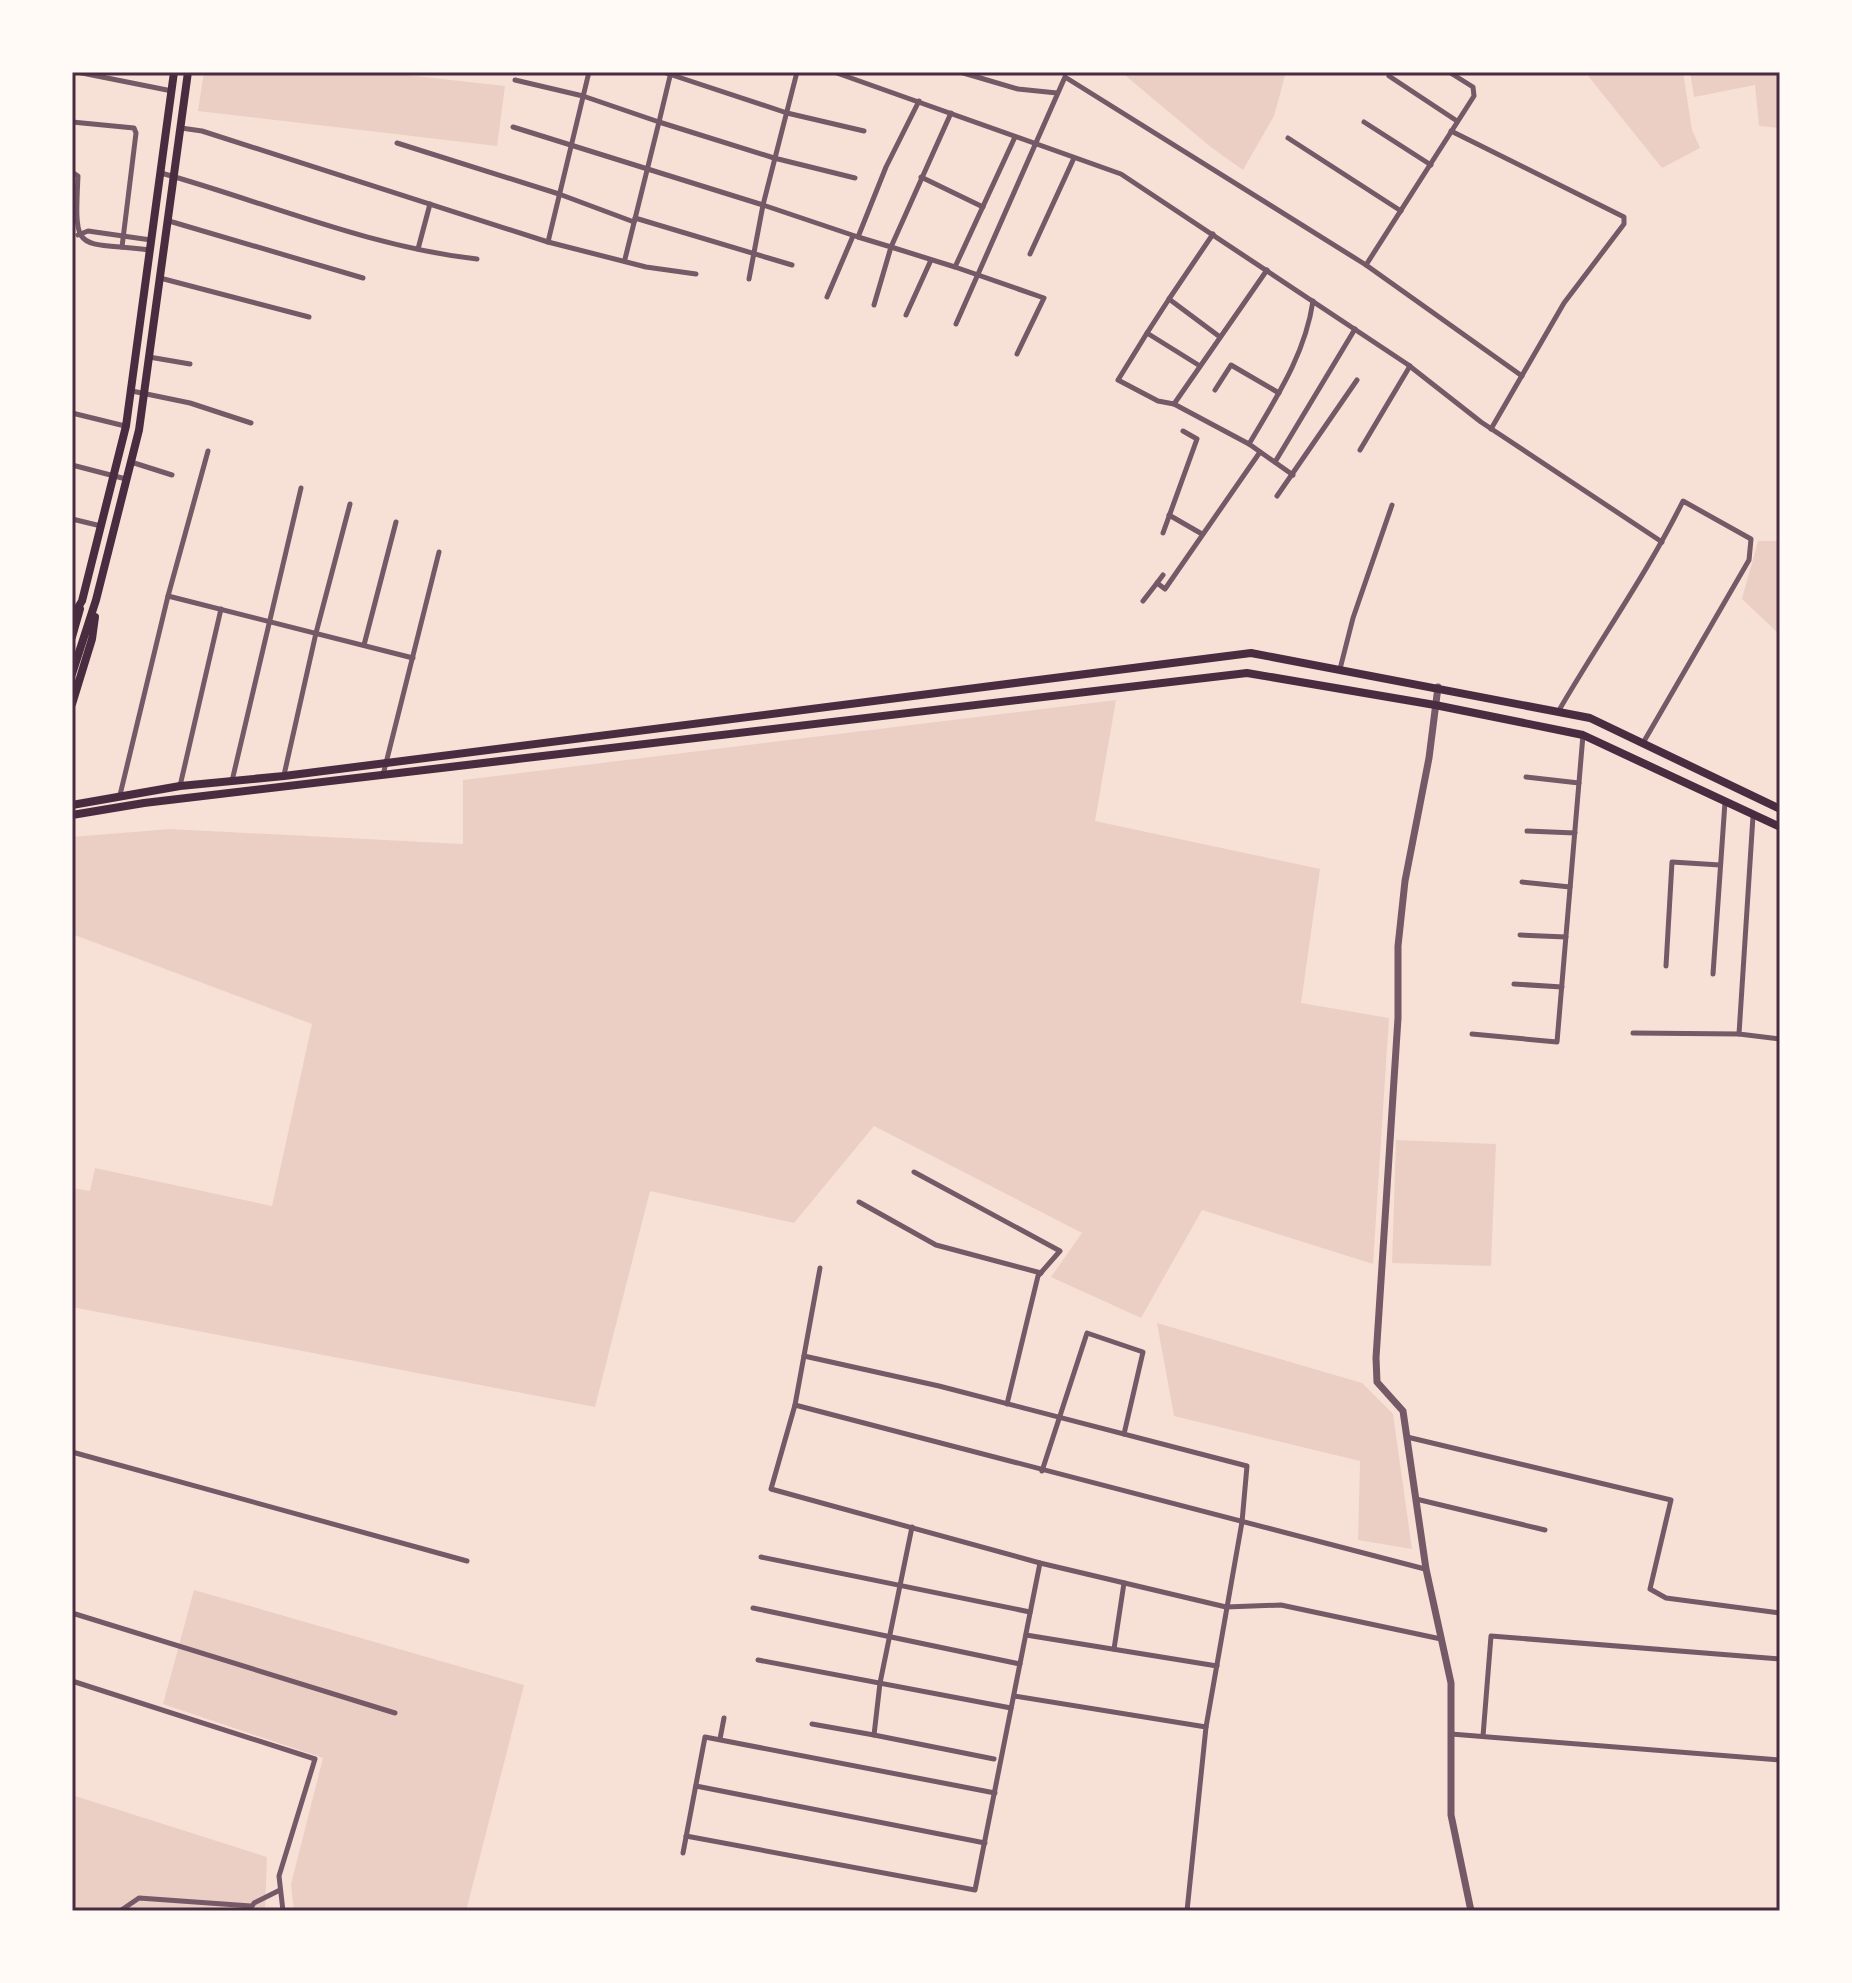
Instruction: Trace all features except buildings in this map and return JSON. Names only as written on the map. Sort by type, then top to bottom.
[{"type":"main road","points":[[72,637],[126,426],[174,72]]},
{"type":"main road","points":[[72,674],[96,600],[145,392],[188,72]]},
{"type":"main road","points":[[72,704],[92,639],[96,600]]},
{"type":"main road","points":[[72,617],[82,601]]},
{"type":"main road","points":[[72,803],[180,786],[284,776],[1251,653],[1590,718],[1780,809]]},
{"type":"main road","points":[[72,815],[129,805],[1247,673],[1435,705],[1583,735],[1780,827]]},
{"type":"street","points":[[77,72],[172,91]]},
{"type":"street","points":[[548,242],[589,72]]},
{"type":"street","points":[[663,72],[787,113],[864,131]]},
{"type":"street","points":[[749,279],[763,205],[797,72]]},
{"type":"street","points":[[834,72],[1121,174],[1410,366],[1491,429],[1662,542]]},
{"type":"street","points":[[960,72],[1018,89],[1057,93]]},
{"type":"street","points":[[1366,265],[1475,92],[1473,87],[1449,72]]},
{"type":"street","points":[[625,259],[671,73]]},
{"type":"street","points":[[1389,76],[1457,121]]},
{"type":"street","points":[[956,324],[1065,77],[1366,265],[1522,376]]},
{"type":"street","points":[[515,80],[583,96],[774,158],[855,178]]},
{"type":"street","points":[[827,297],[919,101]]},
{"type":"street","points":[[874,305],[891,247],[951,113]]},
{"type":"street","points":[[72,122],[134,128],[136,133],[122,247]]},
{"type":"street","points":[[1364,122],[1431,165]]},
{"type":"street","points":[[513,127],[979,274],[1044,298],[1017,354]]},
{"type":"street","points":[[181,128],[548,242],[625,259],[646,267],[696,274]]},
{"type":"street","points":[[1451,131],[1624,217],[1624,224],[1564,303],[1491,429]]},
{"type":"street","points":[[955,267],[1015,137]]},
{"type":"street","points":[[1288,138],[1401,211]]},
{"type":"street","points":[[397,143],[635,220],[792,265]]},
{"type":"street","points":[[1030,254],[1074,158]]},
{"type":"street","points":[[72,172],[78,176],[73,224],[78,235],[87,243],[122,247],[150,245]]},
{"type":"street","points":[[161,173],[418,249],[477,259]]},
{"type":"street","points":[[921,177],[983,207]]},
{"type":"street","points":[[418,249],[430,203]]},
{"type":"street","points":[[168,221],[363,278]]},
{"type":"street","points":[[78,235],[88,231],[124,236],[150,245]]},
{"type":"street","points":[[1213,234],[1118,380],[1158,401],[1174,404],[1249,444],[1293,475]]},
{"type":"street","points":[[906,315],[931,260]]},
{"type":"street","points":[[1174,404],[1267,270]]},
{"type":"street","points":[[160,278],[309,317]]},
{"type":"street","points":[[1169,299],[1220,337]]},
{"type":"street","points":[[1249,444],[1279,393],[1309,328],[1313,301]]},
{"type":"street","points":[[1275,462],[1355,329]]},
{"type":"street","points":[[1147,333],[1200,366]]},
{"type":"street","points":[[149,357],[190,364]]},
{"type":"street","points":[[1215,390],[1231,365],[1279,393]]},
{"type":"street","points":[[1360,450],[1410,366]]},
{"type":"street","points":[[1277,496],[1357,380]]},
{"type":"street","points":[[132,391],[145,392],[251,423]]},
{"type":"street","points":[[72,413],[126,426]]},
{"type":"street","points":[[1163,533],[1197,439],[1183,431]]},
{"type":"street","points":[[120,795],[168,596],[208,451]]},
{"type":"street","points":[[1157,583],[1165,589],[1260,452]]},
{"type":"street","points":[[130,462],[172,475]]},
{"type":"street","points":[[72,465],[126,479]]},
{"type":"street","points":[[232,781],[301,488]]},
{"type":"street","points":[[1558,712],[1662,542],[1683,501],[1751,539],[1752,548],[1749,560],[1642,743]]},
{"type":"street","points":[[284,776],[316,633],[350,504]]},
{"type":"street","points":[[1340,669],[1353,618],[1392,505]]},
{"type":"street","points":[[1169,515],[1202,534]]},
{"type":"street","points":[[72,519],[102,526]]},
{"type":"street","points":[[364,645],[396,522]]},
{"type":"street","points":[[383,775],[439,552]]},
{"type":"street","points":[[1143,601],[1163,575]]},
{"type":"street","points":[[168,596],[413,658]]},
{"type":"street","points":[[180,786],[221,609]]},
{"type":"street","points":[[1438,687],[1429,758],[1405,881],[1398,946],[1398,1018],[1376,1358],[1377,1382],[1403,1411],[1426,1569],[1451,1683],[1451,1815],[1471,1911]]},
{"type":"street","points":[[1472,1034],[1557,1042],[1583,735]]},
{"type":"street","points":[[1526,777],[1579,783]]},
{"type":"street","points":[[1713,974],[1725,802]]},
{"type":"street","points":[[1739,1034],[1753,816]]},
{"type":"street","points":[[1527,831],[1575,833]]},
{"type":"street","points":[[1666,966],[1672,862],[1720,865]]},
{"type":"street","points":[[1522,882],[1570,887]]},
{"type":"street","points":[[1520,935],[1566,937]]},
{"type":"street","points":[[1514,984],[1562,987]]},
{"type":"street","points":[[1633,1033],[1739,1034],[1780,1039]]},
{"type":"street","points":[[914,1172],[1060,1251],[1041,1273],[1007,1404]]},
{"type":"street","points":[[859,1202],[936,1245],[1041,1273]]},
{"type":"street","points":[[820,1268],[795,1405],[771,1489],[1040,1563],[1226,1607],[1281,1605],[1441,1639]]},
{"type":"street","points":[[1042,1471],[1062,1418],[1087,1333],[1143,1352],[1124,1434]]},
{"type":"street","points":[[804,1356],[1247,1466],[1242,1522],[1206,1727],[1187,1911]]},
{"type":"street","points":[[795,1405],[1426,1569]]},
{"type":"street","points":[[1406,1437],[1671,1500],[1650,1589],[1666,1598],[1780,1613]]},
{"type":"street","points":[[72,1452],[467,1561]]},
{"type":"street","points":[[1415,1499],[1545,1530]]},
{"type":"street","points":[[874,1735],[880,1683],[912,1527]]},
{"type":"street","points":[[761,1557],[1030,1612]]},
{"type":"street","points":[[686,1836],[975,1890],[1040,1563]]},
{"type":"street","points":[[1114,1649],[1124,1582]]},
{"type":"street","points":[[753,1608],[1020,1664]]},
{"type":"street","points":[[72,1613],[395,1713]]},
{"type":"street","points":[[1026,1635],[1217,1666]]},
{"type":"street","points":[[1483,1736],[1491,1636],[1780,1659]]},
{"type":"street","points":[[758,1660],[1011,1708]]},
{"type":"street","points":[[72,1681],[315,1759],[279,1876],[283,1911]]},
{"type":"street","points":[[1014,1696],[1206,1727]]},
{"type":"street","points":[[720,1739],[724,1718]]},
{"type":"street","points":[[812,1724],[994,1759]]},
{"type":"street","points":[[1451,1734],[1780,1760]]},
{"type":"street","points":[[683,1853],[705,1737],[995,1793]]},
{"type":"street","points":[[696,1786],[985,1843]]},
{"type":"street","points":[[120,1911],[139,1898],[250,1908],[280,1890]]},
{"type":"shaded area","points":[[204,72],[379,72],[505,86],[497,146],[198,111]]},
{"type":"shaded area","points":[[1121,72],[1286,72],[1274,116],[1243,170]]},
{"type":"shaded area","points":[[1585,72],[1683,72],[1692,130],[1700,148],[1662,168]]},
{"type":"shaded area","points":[[1690,72],[1780,72],[1780,128],[1759,126],[1755,85],[1694,97]]},
{"type":"shaded area","points":[[1758,541],[1780,541],[1780,647],[1778,633],[1742,599]]},
{"type":"shaded area","points":[[1116,700],[1095,821],[1320,869],[1301,1003],[1389,1018],[1373,1264],[1202,1210],[1141,1318],[1051,1277],[1082,1233],[874,1126],[794,1223],[650,1191],[595,1407],[72,1307],[72,1188],[90,1191],[95,1168],[272,1206],[312,1024],[72,934],[72,837],[170,829],[463,844],[463,780]]},
{"type":"shaded area","points":[[1396,1140],[1496,1144],[1491,1266],[1392,1263]]},
{"type":"shaded area","points":[[1157,1323],[1362,1383],[1393,1414],[1412,1549],[1358,1540],[1360,1461],[1174,1416]]},
{"type":"shaded area","points":[[194,1590],[524,1685],[466,1911],[294,1911],[291,1884],[323,1758],[163,1704]]},
{"type":"shaded area","points":[[72,1795],[267,1857],[265,1911],[72,1911]]}]
